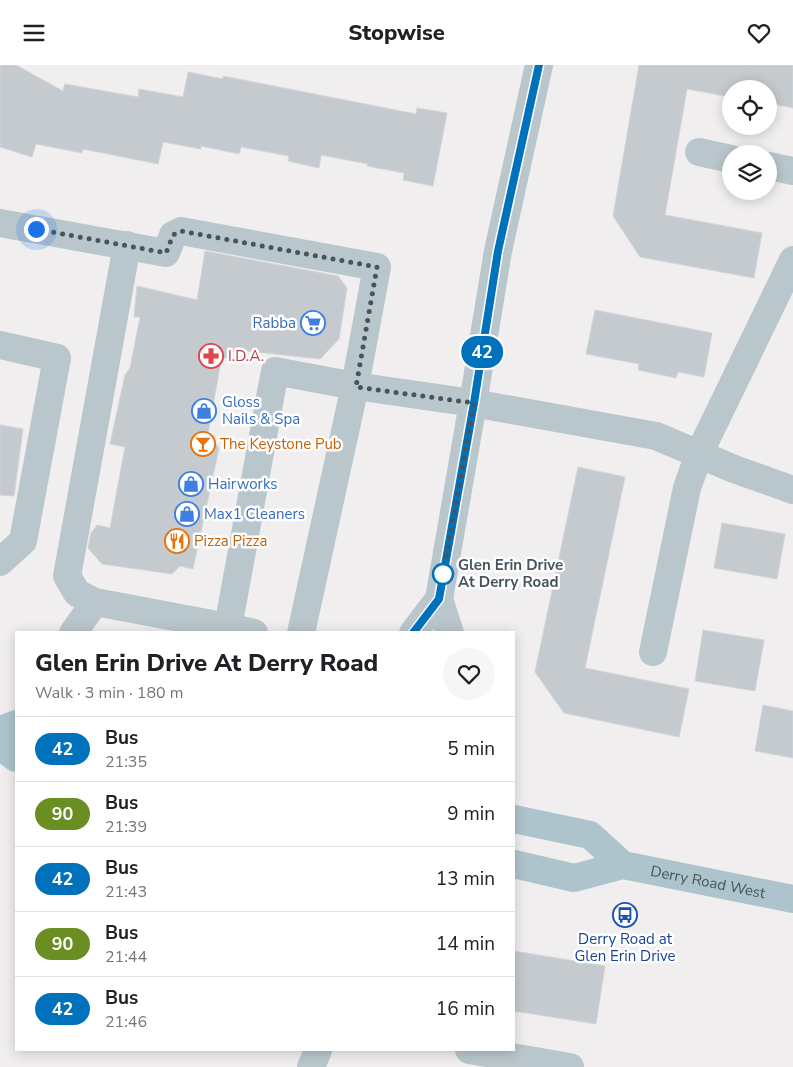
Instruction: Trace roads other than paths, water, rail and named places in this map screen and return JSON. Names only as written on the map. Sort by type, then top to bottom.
[{"type":"main road","points":[[0,730],[15,724]]},
{"type":"main road","points":[[0,745],[15,757]]},
{"type":"main road","points":[[515,819],[590,835],[623,865]]},
{"type":"main road","name":"Derry Road West","points":[[515,864],[574,878],[623,865],[793,899]]},
{"type":"street","points":[[415,631],[439,599],[474,403],[498,251],[539,65]]},
{"type":"street","points":[[700,152],[722,157]]},
{"type":"street","points":[[777,168],[793,171]]},
{"type":"street","points":[[0,223],[166,253],[173,235],[181,231],[377,267],[356,387],[301,631]]},
{"type":"street","points":[[127,245],[68,576],[77,593],[95,602],[245,631]]},
{"type":"street","points":[[653,652],[687,488],[699,454],[793,260]]},
{"type":"street","points":[[0,345],[57,358],[23,541],[0,562]]},
{"type":"street","points":[[228,627],[275,371],[356,387],[474,403],[656,436],[734,469],[793,490]]},
{"type":"street","points":[[439,599],[449,631]]},
{"type":"street","points":[[74,631],[95,602]]},
{"type":"street","points":[[311,1067],[318,1051]]},
{"type":"street","points":[[475,1051],[570,1067]]},
{"type":"place","name":"Rabba","points":[[313,323]]},
{"type":"place","name":"I.D.A.","points":[[211,356]]},
{"type":"place","name":"Gloss Nails & Spa","points":[[204,411]]},
{"type":"place","name":"The Keystone Pub","points":[[203,444]]},
{"type":"place","name":"Hairworks","points":[[191,484]]},
{"type":"place","name":"Max1 Cleaners","points":[[187,514]]},
{"type":"place","name":"Pizza Pizza","points":[[177,541]]},
{"type":"place","name":"Glen Erin Drive At Derry Road","points":[[443,574]]},
{"type":"place","name":"Derry Road at Glen Erin Drive","points":[[625,915]]}]
